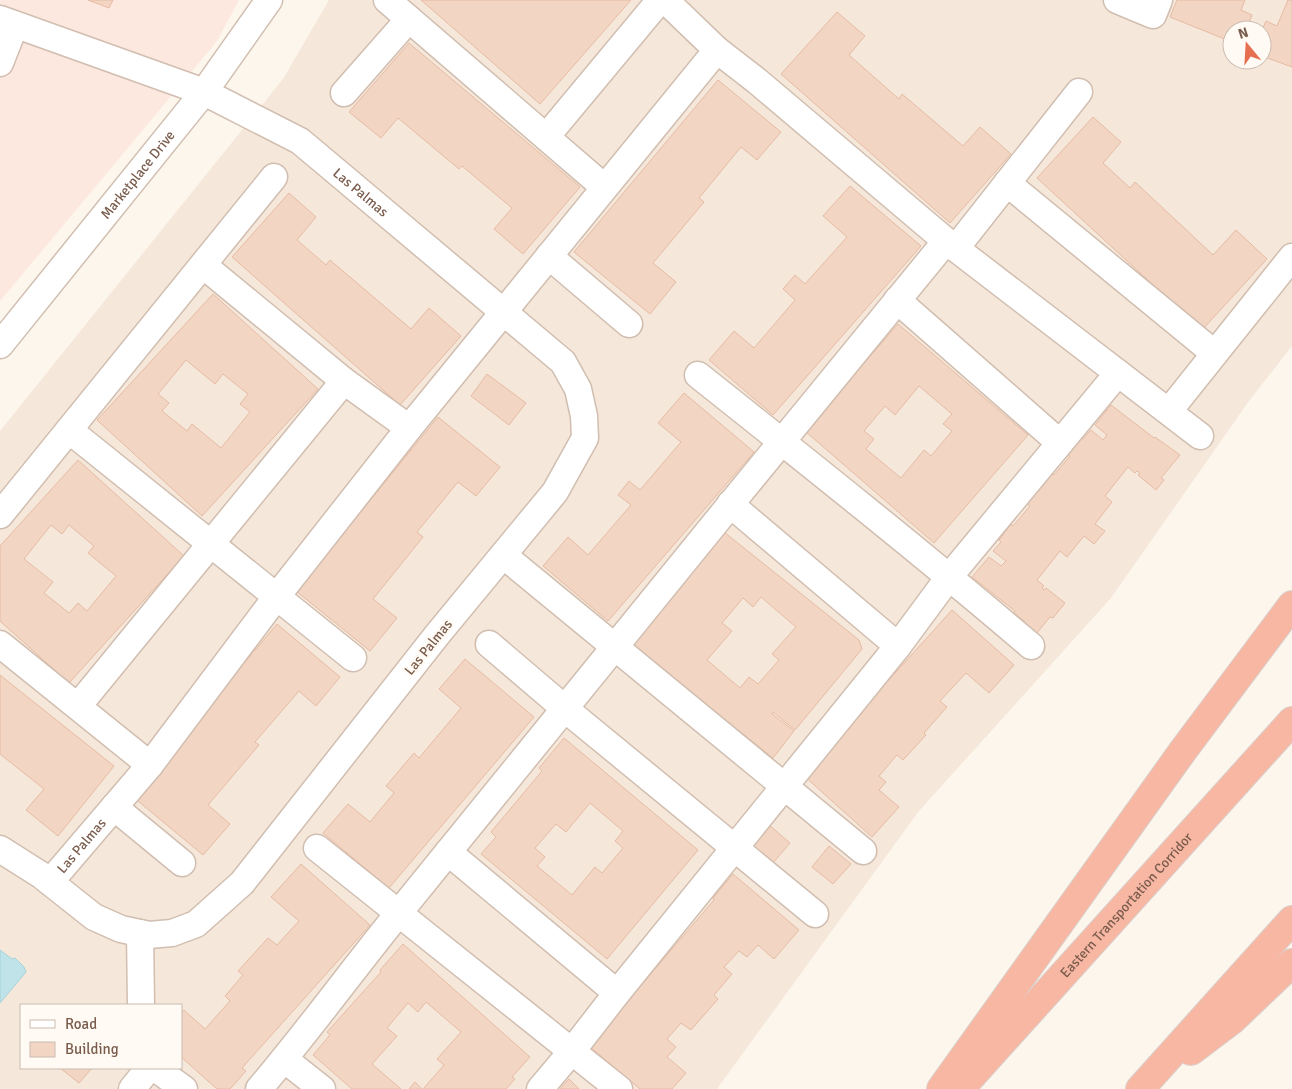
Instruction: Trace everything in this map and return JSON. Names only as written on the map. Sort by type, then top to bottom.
[{"type":"highway","points":[[941,1089],[1182,752],[1292,605]]},
{"type":"highway","name":"Eastern Transportation Corridor","points":[[960,1089],[1292,721]]},
{"type":"highway","points":[[1142,1087],[1292,920]]},
{"type":"highway","points":[[1142,1087],[1232,1020],[1292,963]]},
{"type":"street","name":"Marketplace Drive","points":[[0,345],[204,92],[269,0]]},
{"type":"street","points":[[387,0],[604,188]]},
{"type":"street","points":[[546,137],[660,0]]},
{"type":"street","points":[[665,0],[717,50],[756,80],[951,244],[1200,436]]},
{"type":"street","points":[[1117,0],[1153,15],[1159,0]]},
{"type":"street","points":[[344,93],[409,19]]},
{"type":"street","name":"Las Palmas","points":[[0,850],[50,882],[94,917],[121,929],[149,935],[172,933],[196,924],[242,883],[430,643],[555,492],[585,438],[584,416],[578,389],[563,362],[300,141],[204,92],[7,22]]},
{"type":"street","points":[[0,63],[7,22]]},
{"type":"street","name":"Las Palmas","points":[[50,882],[150,765],[277,596],[409,428],[717,50]]},
{"type":"street","points":[[260,1089],[399,912],[781,441],[897,300],[1007,183],[1078,92]]},
{"type":"street","points":[[0,515],[274,177]]},
{"type":"street","points":[[1007,183],[1214,353]]},
{"type":"street","points":[[548,256],[629,324]]},
{"type":"street","points":[[1168,411],[1292,257]]},
{"type":"street","points":[[203,265],[344,381],[409,428]]},
{"type":"street","points":[[897,300],[1060,443]]},
{"type":"street","points":[[540,1089],[898,646],[949,577],[1118,373]]},
{"type":"street","points":[[698,375],[949,577],[1030,646]]},
{"type":"street","points":[[78,706],[344,381]]},
{"type":"street","points":[[69,430],[353,658]]},
{"type":"street","points":[[730,504],[898,646]]},
{"type":"street","points":[[503,555],[863,851]]},
{"type":"street","points":[[0,644],[150,765]]},
{"type":"street","points":[[489,644],[815,914]]},
{"type":"street","points":[[114,807],[182,862]]},
{"type":"street","points":[[317,848],[619,1089]]},
{"type":"street","points":[[448,852],[617,993]]},
{"type":"street","points":[[140,933],[141,1004]]},
{"type":"street","points":[[284,1059],[322,1089]]},
{"type":"street","points":[[132,1089],[148,1069]]},
{"type":"street","points":[[156,1069],[184,1089]]},
{"type":"shaded area","points":[[0,0],[239,0],[217,41],[0,301]]},
{"type":"shaded area","points":[[329,0],[1292,0],[1292,346],[1249,401],[1111,598],[919,811],[717,1089],[0,1089],[0,431],[283,79]]},
{"type":"water","points":[[0,950],[12,959],[15,958],[24,967],[26,972],[0,1003]]},
{"type":"building","points":[[88,0],[113,0],[109,8]]},
{"type":"building","points":[[421,0],[631,0],[540,104]]},
{"type":"building","points":[[1177,0],[1245,0],[1241,10],[1252,15],[1250,20],[1222,20],[1222,38],[1170,17]]},
{"type":"building","points":[[1288,0],[1292,0],[1292,67],[1272,60],[1272,24],[1277,26]]},
{"type":"building","points":[[837,12],[865,36],[849,55],[899,99],[902,94],[963,146],[980,127],[1011,154],[950,223],[781,74]]},
{"type":"building","points":[[409,43],[580,187],[523,254],[494,229],[512,208],[462,166],[459,169],[398,118],[381,138],[349,112]]},
{"type":"building","points":[[718,80],[781,132],[757,160],[741,147],[699,198],[704,202],[653,263],[676,282],[650,314],[574,252]]},
{"type":"building","points":[[1093,117],[1121,142],[1103,163],[1130,188],[1135,182],[1213,255],[1236,230],[1267,259],[1202,330],[1037,178]]},
{"type":"building","points":[[850,186],[921,246],[773,415],[709,360],[734,331],[754,348],[795,300],[783,289],[795,275],[805,284],[847,237],[823,216]]},
{"type":"building","points":[[289,193],[316,217],[297,240],[326,265],[330,260],[411,329],[429,308],[461,336],[400,405],[232,257]]},
{"type":"building","points":[[213,294],[318,389],[202,516],[97,420]],"holes":[[[186,360],[215,384],[223,374],[248,394],[240,404],[250,412],[221,448],[192,424],[187,431],[162,411],[169,403],[158,394]]]},
{"type":"building","points":[[898,324],[1028,435],[934,543],[805,431]],"holes":[[[919,386],[952,414],[943,424],[952,431],[931,456],[924,450],[901,478],[866,449],[874,439],[864,431],[885,406],[895,415]]]},
{"type":"building","points":[[487,374],[526,403],[509,425],[471,396]]},
{"type":"building","points":[[684,393],[754,452],[608,621],[543,566],[568,537],[588,555],[631,505],[618,495],[629,481],[640,490],[681,442],[658,423]]},
{"type":"building","points":[[1111,405],[1180,455],[1161,478],[1164,480],[1156,490],[1138,475],[1140,473],[1137,471],[1135,473],[1128,467],[1105,496],[1112,502],[1095,524],[1105,531],[1094,544],[1084,536],[1067,557],[1060,551],[1037,580],[1044,586],[1042,588],[1044,590],[1046,588],[1065,603],[1036,634],[1024,624],[1025,622],[1014,613],[1015,611],[972,577],[989,557],[1001,566],[1006,561],[993,551],[1001,542],[999,540],[1011,524],[1013,526],[1030,506],[1027,503],[1051,473],[1054,475],[1070,456],[1068,454],[1081,438],[1083,439],[1091,430],[1103,440],[1107,435],[1095,425]]},
{"type":"building","points":[[438,417],[500,467],[476,496],[458,482],[417,532],[423,537],[373,599],[397,618],[370,651],[296,591]]},
{"type":"building","points":[[78,460],[184,556],[69,683],[0,621],[0,546]],"holes":[[[51,525],[62,534],[69,525],[94,546],[88,553],[116,576],[87,611],[78,603],[69,613],[44,593],[53,582],[24,559]]]},
{"type":"building","points":[[724,532],[859,640],[862,649],[795,730],[773,712],[772,714],[794,731],[773,758],[632,645]],"holes":[[[761,597],[796,627],[772,654],[779,660],[758,684],[749,677],[740,688],[707,660],[732,631],[722,623],[743,598],[753,607]]]},
{"type":"building","points":[[952,610],[1014,665],[989,693],[966,673],[940,701],[947,707],[924,733],[926,735],[903,760],[897,755],[879,776],[886,782],[879,790],[899,807],[872,837],[803,775]]},
{"type":"building","points":[[277,624],[340,677],[316,706],[299,691],[255,742],[259,745],[208,805],[230,824],[203,855],[132,796]]},
{"type":"building","points":[[465,659],[534,717],[389,888],[323,833],[348,804],[370,822],[394,793],[386,786],[414,753],[419,758],[461,708],[439,689]]},
{"type":"building","points":[[0,675],[114,766],[58,836],[26,810],[44,789],[0,754]]},
{"type":"building","points":[[564,738],[698,850],[607,959],[481,854],[496,837],[491,832],[542,771],[539,768]],"holes":[[[590,803],[623,831],[615,841],[623,848],[602,873],[595,867],[572,895],[537,866],[545,857],[535,848],[556,824],[566,832]]]},
{"type":"building","points":[[768,824],[790,843],[772,864],[750,845]]},
{"type":"building","points":[[829,846],[851,864],[833,884],[812,867]]},
{"type":"building","points":[[301,864],[370,925],[242,1068],[246,1071],[230,1089],[217,1089],[182,1058],[182,1012],[184,1010],[205,1029],[230,1001],[225,996],[243,975],[238,971],[268,938],[277,945],[299,921],[271,897]]},
{"type":"building","points":[[733,874],[799,930],[774,959],[758,945],[747,957],[739,951],[724,967],[732,974],[714,995],[718,999],[691,1030],[681,1023],[667,1039],[676,1047],[667,1057],[686,1073],[672,1089],[640,1089],[589,1046],[714,900],[713,898]]},
{"type":"building","points":[[403,944],[530,1057],[512,1077],[515,1079],[506,1089],[423,1089],[444,1065],[437,1059],[461,1032],[426,1002],[418,1012],[408,1003],[387,1028],[397,1036],[372,1064],[401,1089],[352,1089],[313,1055],[330,1035],[327,1032],[381,972],[380,970]]},
{"type":"building","points":[[61,1069],[91,1069],[79,1083]]},
{"type":"building","points":[[569,1079],[579,1089],[560,1089]]},
{"type":"building","points":[[415,1082],[422,1089],[409,1089]]}]
